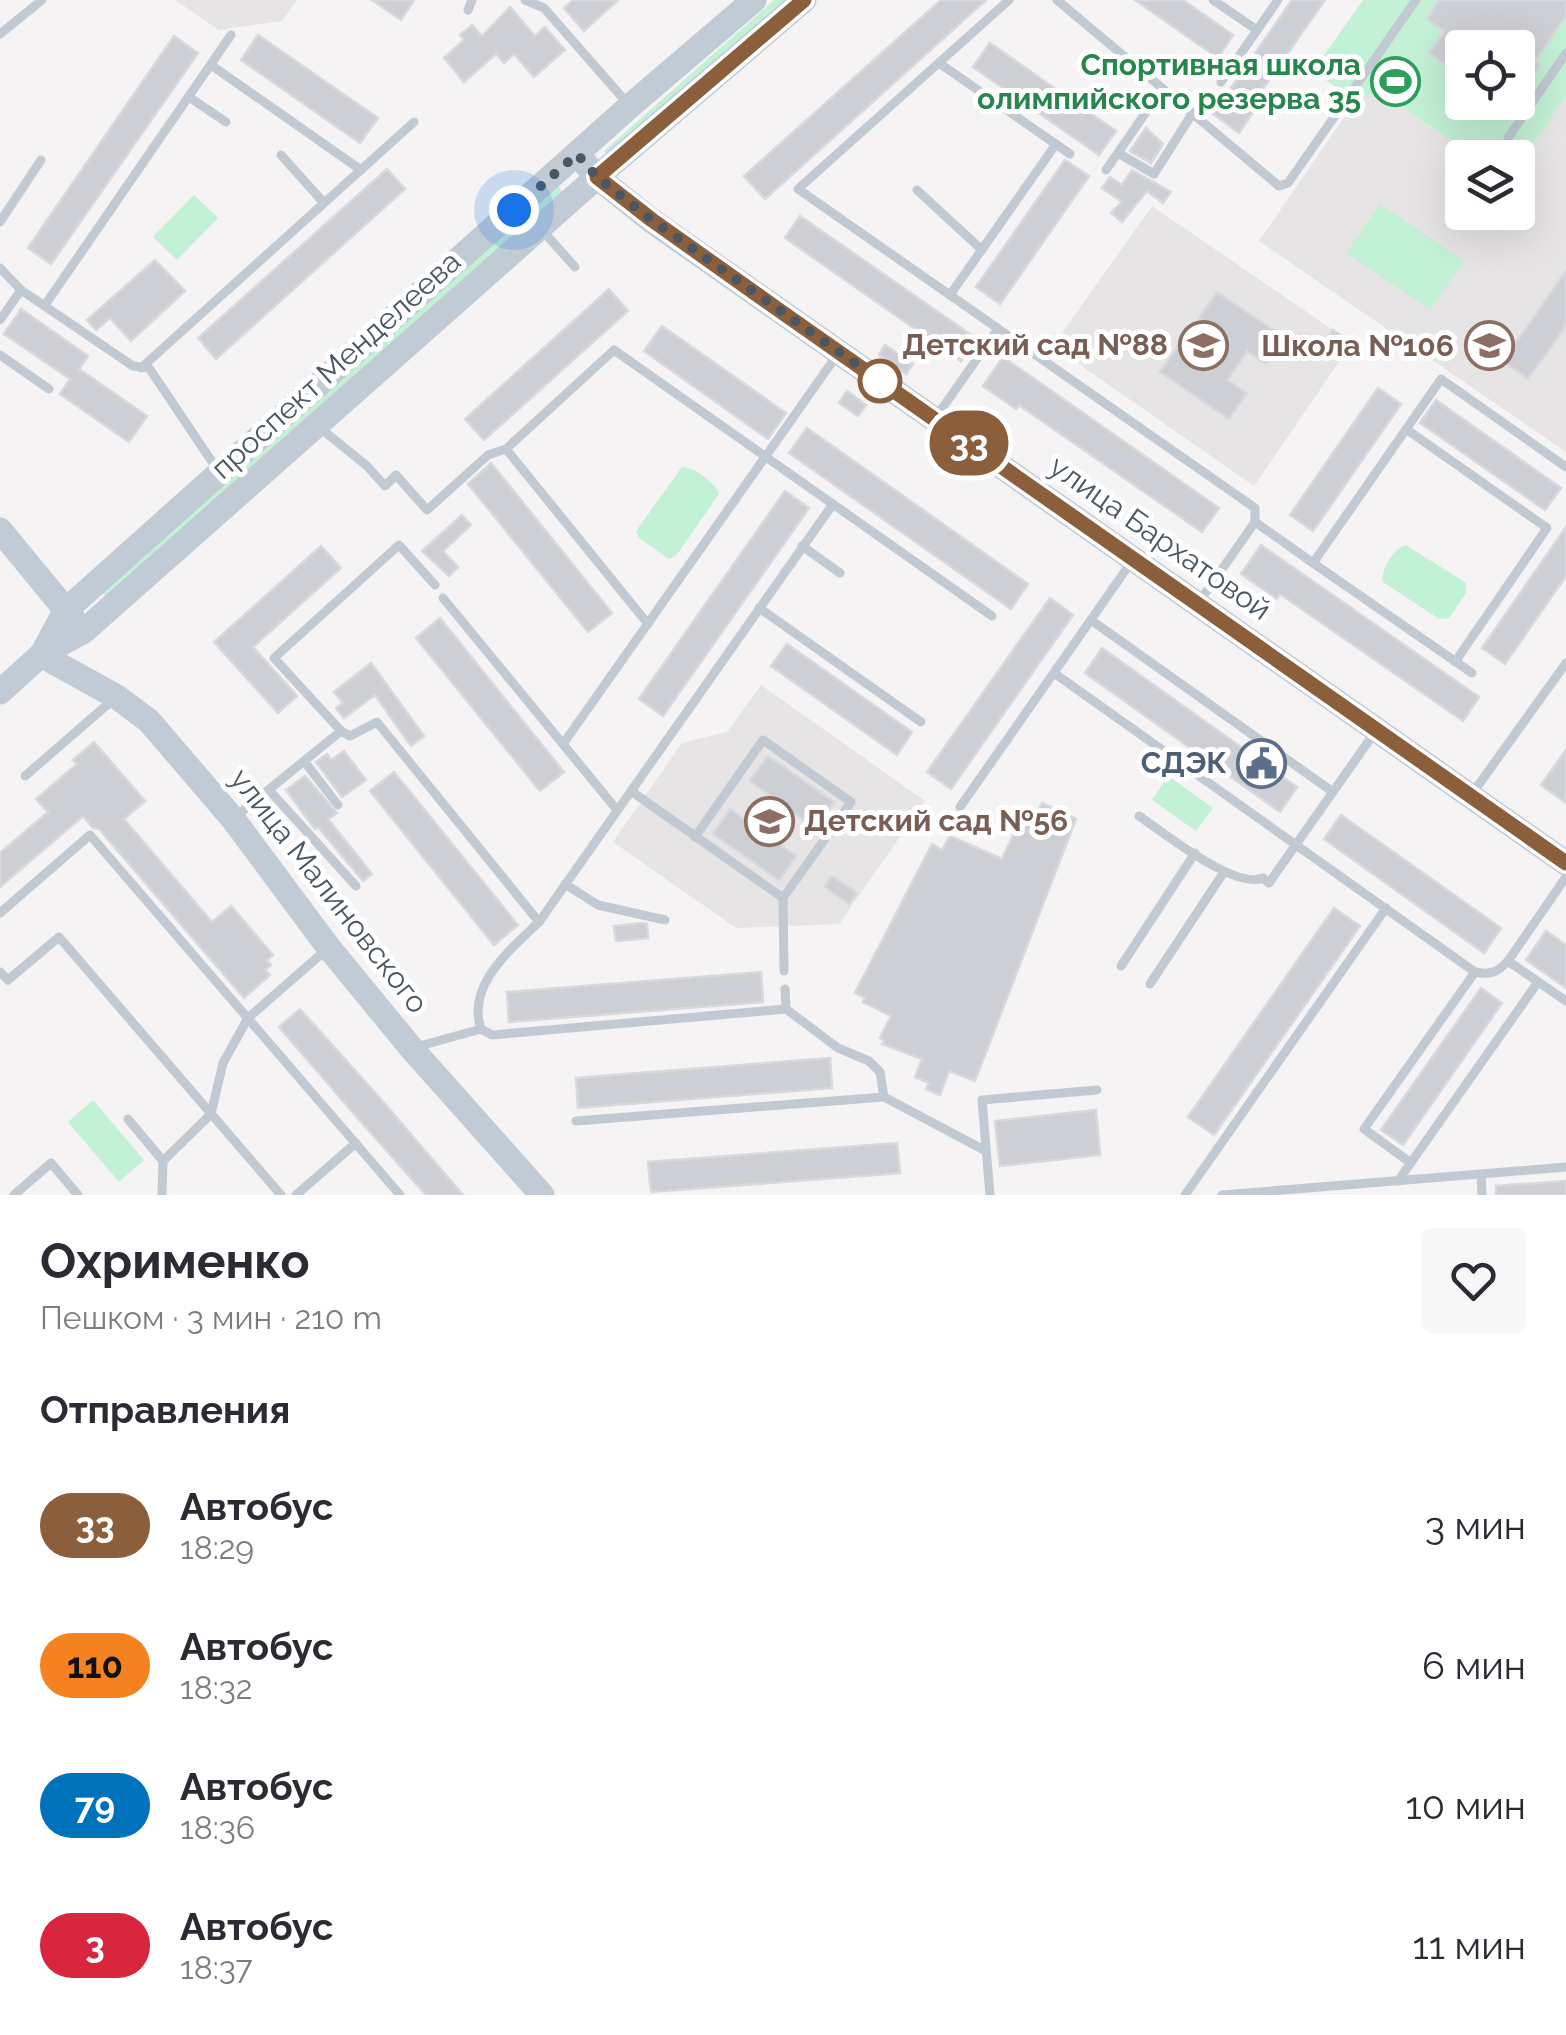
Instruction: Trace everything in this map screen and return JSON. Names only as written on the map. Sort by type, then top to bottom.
[{"type":"street","name":"проспект Менделеева","points":[[42,654],[66,610],[754,0]]},
{"type":"street","name":"проспект Менделеева","points":[[0,692],[42,654],[84,631],[597,177],[804,0]]},
{"type":"street","name":"улица Бархатовой","points":[[577,154],[597,177],[652,220],[1566,863]]},
{"type":"street","points":[[0,530],[84,631]]},
{"type":"street","name":"улица Малиновского","points":[[42,654],[117,696],[149,722],[233,819],[330,948],[412,1048],[542,1195]]},
{"type":"lane","points":[[0,34],[42,0]]},
{"type":"lane","points":[[525,0],[544,8],[630,106]]},
{"type":"lane","points":[[544,8],[552,0]]},
{"type":"lane","points":[[1009,0],[798,189],[1255,508],[1255,522],[1198,604]]},
{"type":"lane","points":[[1057,0],[1273,183],[1286,185],[1416,0]]},
{"type":"lane","points":[[1213,0],[1257,30]]},
{"type":"lane","points":[[1221,82],[1278,0]]},
{"type":"lane","points":[[44,305],[231,36]]},
{"type":"lane","points":[[1508,138],[1566,53]]},
{"type":"lane","points":[[939,63],[1070,154]]},
{"type":"lane","points":[[211,65],[361,170]]},
{"type":"lane","points":[[1106,170],[1162,89]]},
{"type":"lane","points":[[188,97],[226,122]]},
{"type":"lane","points":[[1118,153],[1154,174],[1192,114]]},
{"type":"lane","points":[[141,368],[414,122]]},
{"type":"lane","points":[[950,295],[1056,144]]},
{"type":"lane","points":[[281,155],[324,203]]},
{"type":"lane","points":[[0,222],[41,160]]},
{"type":"lane","points":[[917,190],[982,250]]},
{"type":"lane","points":[[540,228],[575,267]]},
{"type":"lane","points":[[0,268],[21,290],[133,366],[150,368],[220,474]]},
{"type":"lane","points":[[0,320],[21,290]]},
{"type":"lane","points":[[934,419],[998,328]]},
{"type":"lane","points":[[318,426],[385,486],[396,476],[427,510],[488,455],[506,448],[614,350],[992,616]]},
{"type":"lane","points":[[563,744],[839,352]]},
{"type":"lane","points":[[0,355],[49,389]]},
{"type":"lane","points":[[1313,562],[1440,379],[1566,467]]},
{"type":"lane","points":[[1406,429],[1548,528],[1454,662]]},
{"type":"lane","points":[[506,448],[648,624]]},
{"type":"lane","points":[[480,1029],[479,1002],[486,982],[502,958],[539,922],[832,504]]},
{"type":"lane","points":[[1255,522],[1472,673]]},
{"type":"lane","points":[[435,586],[399,545],[274,658],[340,731],[350,736],[377,722],[539,922]]},
{"type":"lane","points":[[802,546],[840,573]]},
{"type":"lane","points":[[960,807],[1134,559]]},
{"type":"lane","points":[[443,598],[617,810]]},
{"type":"lane","points":[[759,608],[921,722]]},
{"type":"lane","points":[[1091,620],[1333,792]]},
{"type":"lane","points":[[1471,796],[1566,664]]},
{"type":"lane","points":[[1054,673],[1475,972],[1499,971],[1566,877]]},
{"type":"lane","points":[[24,776],[117,696]]},
{"type":"lane","points":[[1139,816],[1224,872],[1269,882],[1376,730]]},
{"type":"lane","points":[[233,819],[340,731]]},
{"type":"lane","points":[[695,836],[763,740],[851,802],[783,898],[784,971]]},
{"type":"lane","points":[[304,761],[338,805]]},
{"type":"lane","points":[[269,790],[356,886]]},
{"type":"lane","points":[[631,791],[783,898]]},
{"type":"lane","points":[[0,912],[90,834],[400,1195]]},
{"type":"lane","points":[[1120,966],[1195,853]]},
{"type":"lane","points":[[1150,984],[1224,872]]},
{"type":"lane","points":[[565,884],[598,905],[665,920]]},
{"type":"lane","points":[[1184,1195],[1386,908]]},
{"type":"lane","points":[[0,972],[8,980],[58,936],[281,1195]]},
{"type":"lane","points":[[163,1161],[211,1114],[223,1063],[248,1018],[330,948]]},
{"type":"lane","points":[[1508,961],[1566,1001]]},
{"type":"lane","points":[[1411,1162],[1364,1130],[1475,972]]},
{"type":"lane","points":[[1398,1181],[1538,982]]},
{"type":"lane","points":[[785,989],[786,1009]]},
{"type":"lane","points":[[412,1048],[480,1029],[492,1034],[786,1009],[838,1048],[869,1062],[880,1072],[884,1097]]},
{"type":"lane","points":[[990,1195],[982,1100],[1097,1090]]},
{"type":"lane","points":[[576,1121],[884,1097],[986,1151]]},
{"type":"lane","points":[[128,1119],[163,1161],[162,1195]]},
{"type":"lane","points":[[296,1195],[356,1143]]},
{"type":"lane","points":[[14,1195],[51,1163],[78,1195]]},
{"type":"lane","points":[[1222,1195],[1566,1167]]},
{"type":"lane","points":[[1481,1174],[1482,1195]]},
{"type":"shaded area","points":[[175,0],[297,0],[282,21],[219,30]]},
{"type":"shaded area","name":"Школа №106","points":[[1382,93],[1450,140],[1445,140],[1445,230],[1535,230],[1535,141],[1566,96],[1566,452],[1259,241],[1359,96]]},
{"type":"shaded area","name":"Детский сад №88","points":[[1152,206],[1352,343],[1254,486],[1053,346]]},
{"type":"shaded area","name":"Детский сад №56","points":[[761,685],[925,801],[839,924],[736,928],[613,842],[682,743],[727,732]]},
{"type":"green space","points":[[774,0],[785,0],[609,157],[604,151]]},
{"type":"green space","name":"Спортивная школа олимпийского резерва 35","points":[[1363,0],[1566,0],[1566,96],[1535,141],[1450,140],[1382,93],[1359,96],[1356,101],[1313,71]]},
{"type":"green space","points":[[558,186],[563,192],[107,598],[102,593]]},
{"type":"green space","points":[[194,195],[218,218],[177,260],[153,237]]},
{"type":"green space","points":[[1380,204],[1464,261],[1430,310],[1346,253]]},
{"type":"green space","points":[[682,467],[704,476],[719,494],[676,556],[669,559],[639,538],[636,531]]},
{"type":"green space","points":[[1406,545],[1466,583],[1466,593],[1449,618],[1439,619],[1383,582],[1389,560]]},
{"type":"green space","points":[[1168,776],[1213,808],[1196,831],[1152,800]]},
{"type":"green space","points":[[93,1100],[144,1160],[119,1182],[68,1122]]},
{"type":"building","points":[[372,0],[414,0],[401,20]]},
{"type":"building","points":[[573,0],[618,0],[584,31],[564,8]]},
{"type":"building","points":[[941,0],[986,0],[765,199],[744,176]]},
{"type":"building","points":[[1135,0],[1183,0],[1233,35],[1218,58]]},
{"type":"building","points":[[1292,0],[1325,0],[1260,93],[1264,96],[1239,133],[1213,114]]},
{"type":"building","points":[[1439,0],[1566,0],[1566,16],[1535,61],[1535,30],[1445,30],[1445,64],[1429,53],[1444,31],[1427,19]]},
{"type":"building","points":[[510,7],[535,36],[545,27],[565,50],[534,77],[514,54],[504,63],[496,54],[464,82],[444,58],[464,40],[460,35],[472,25],[482,36]]},
{"type":"building","points":[[258,35],[378,118],[360,143],[241,60]]},
{"type":"building","points":[[174,36],[198,53],[51,264],[28,248]]},
{"type":"building","points":[[990,43],[1116,131],[1099,155],[973,67]]},
{"type":"building","points":[[1146,128],[1163,144],[1151,163],[1130,151]]},
{"type":"building","points":[[1065,160],[1089,176],[1000,304],[976,287]]},
{"type":"building","points":[[387,169],[405,189],[216,359],[198,338]]},
{"type":"building","points":[[1132,170],[1171,192],[1163,203],[1147,191],[1122,222],[1111,213],[1122,202],[1102,188],[1110,177],[1122,185]]},
{"type":"building","points":[[800,216],[977,339],[961,361],[785,238]]},
{"type":"building","points":[[155,260],[185,291],[131,341],[110,318],[96,330],[87,320]]},
{"type":"building","points":[[1566,271],[1566,325],[1528,379],[1503,361]]},
{"type":"building","points":[[609,289],[628,311],[484,440],[465,419]]},
{"type":"building","points":[[1217,292],[1285,338],[1266,364],[1247,351],[1227,380],[1247,393],[1229,419],[1160,372],[1178,346],[1211,368],[1230,340],[1199,318]]},
{"type":"building","points":[[21,309],[88,356],[79,369],[147,416],[129,442],[60,394],[70,379],[4,334]]},
{"type":"building","points":[[662,326],[786,413],[768,439],[644,351]]},
{"type":"building","points":[[1333,330],[1352,343],[1343,356],[1324,343]]},
{"type":"building","points":[[885,345],[913,364],[906,374],[879,355]]},
{"type":"building","points":[[1003,357],[1219,508],[1202,532],[1019,405],[1016,409],[983,386]]},
{"type":"building","points":[[1378,388],[1401,404],[1313,531],[1290,515]]},
{"type":"building","points":[[847,391],[866,405],[858,416],[839,403]]},
{"type":"building","points":[[1436,400],[1561,488],[1545,510],[1420,423]]},
{"type":"building","points":[[807,428],[1028,584],[1011,609],[789,453]]},
{"type":"building","points":[[491,463],[612,613],[588,632],[468,484]]},
{"type":"building","points":[[785,491],[809,508],[663,716],[639,699]]},
{"type":"building","points":[[462,515],[471,525],[443,551],[458,567],[449,576],[422,551]]},
{"type":"building","points":[[1566,527],[1566,576],[1505,664],[1482,648]]},
{"type":"building","points":[[1261,545],[1479,697],[1463,721],[1280,594],[1277,599],[1241,574]]},
{"type":"building","points":[[321,546],[341,568],[253,647],[297,696],[278,713],[214,642]]},
{"type":"building","points":[[1050,598],[1073,615],[951,789],[927,772]]},
{"type":"building","points":[[440,618],[564,772],[540,791],[416,638]]},
{"type":"building","points":[[787,644],[912,732],[897,755],[771,666]]},
{"type":"building","points":[[1102,648],[1297,787],[1280,812],[1085,673]]},
{"type":"building","points":[[371,663],[424,736],[411,746],[375,695],[344,718],[336,708],[343,703],[334,692]]},
{"type":"building","points":[[94,742],[145,801],[124,819],[212,922],[231,906],[273,955],[265,970],[270,975],[244,998],[99,829],[93,828],[83,816],[0,887],[0,853],[48,812],[36,799],[77,764],[73,760]]},
{"type":"building","points":[[1566,750],[1566,803],[1541,785]]},
{"type":"building","points":[[344,751],[366,780],[342,797],[316,762],[327,754],[331,760]]},
{"type":"building","points":[[768,756],[834,802],[816,828],[795,814],[776,842],[796,856],[779,880],[713,834],[730,809],[756,828],[776,800],[750,781]]},
{"type":"building","points":[[394,772],[518,925],[494,945],[370,791]]},
{"type":"building","points":[[305,776],[337,813],[328,819],[372,874],[363,881],[318,827],[315,829],[286,790]]},
{"type":"building","points":[[1042,803],[1076,819],[975,1081],[949,1071],[940,1095],[926,1089],[929,1083],[915,1077],[922,1059],[882,1044],[880,1038],[891,1016],[863,1002],[865,998],[855,993],[932,844],[942,850],[950,836],[1002,859],[1026,807],[1037,813]]},
{"type":"building","points":[[1341,815],[1501,928],[1484,953],[1324,839]]},
{"type":"building","points":[[832,876],[857,893],[849,904],[825,887]]},
{"type":"building","points":[[1334,908],[1360,926],[1214,1135],[1188,1117]]},
{"type":"building","points":[[647,924],[648,938],[616,941],[614,926]]},
{"type":"building","points":[[1546,931],[1566,945],[1566,988],[1526,960]]},
{"type":"building","points":[[761,972],[763,1002],[509,1022],[507,992]]},
{"type":"building","points":[[1481,988],[1502,1003],[1403,1145],[1381,1130]]},
{"type":"building","points":[[300,1009],[463,1195],[426,1195],[354,1114],[279,1027]]},
{"type":"building","points":[[830,1058],[832,1088],[578,1108],[576,1078]]},
{"type":"building","points":[[1096,1110],[1100,1155],[1000,1166],[995,1121]]},
{"type":"building","points":[[897,1143],[900,1173],[651,1192],[648,1162]]},
{"type":"building","points":[[1566,1181],[1566,1195],[1496,1195],[1496,1186]]},
{"type":"bus line","name":"33","points":[[804,0],[597,177],[776,308],[1566,863]]},
{"type":"place","name":"Спортивная школа олимпийского резерва 35","points":[[1396,82]]},
{"type":"place","name":"Детский сад №88","points":[[1203,345]]},
{"type":"place","name":"Школа №106","points":[[1489,346]]},
{"type":"place","name":"СДЭК","points":[[1262,763]]},
{"type":"place","name":"Детский сад №56","points":[[769,821]]},
{"type":"route","points":[[514,210],[577,154],[597,177],[652,220],[880,381]]}]
